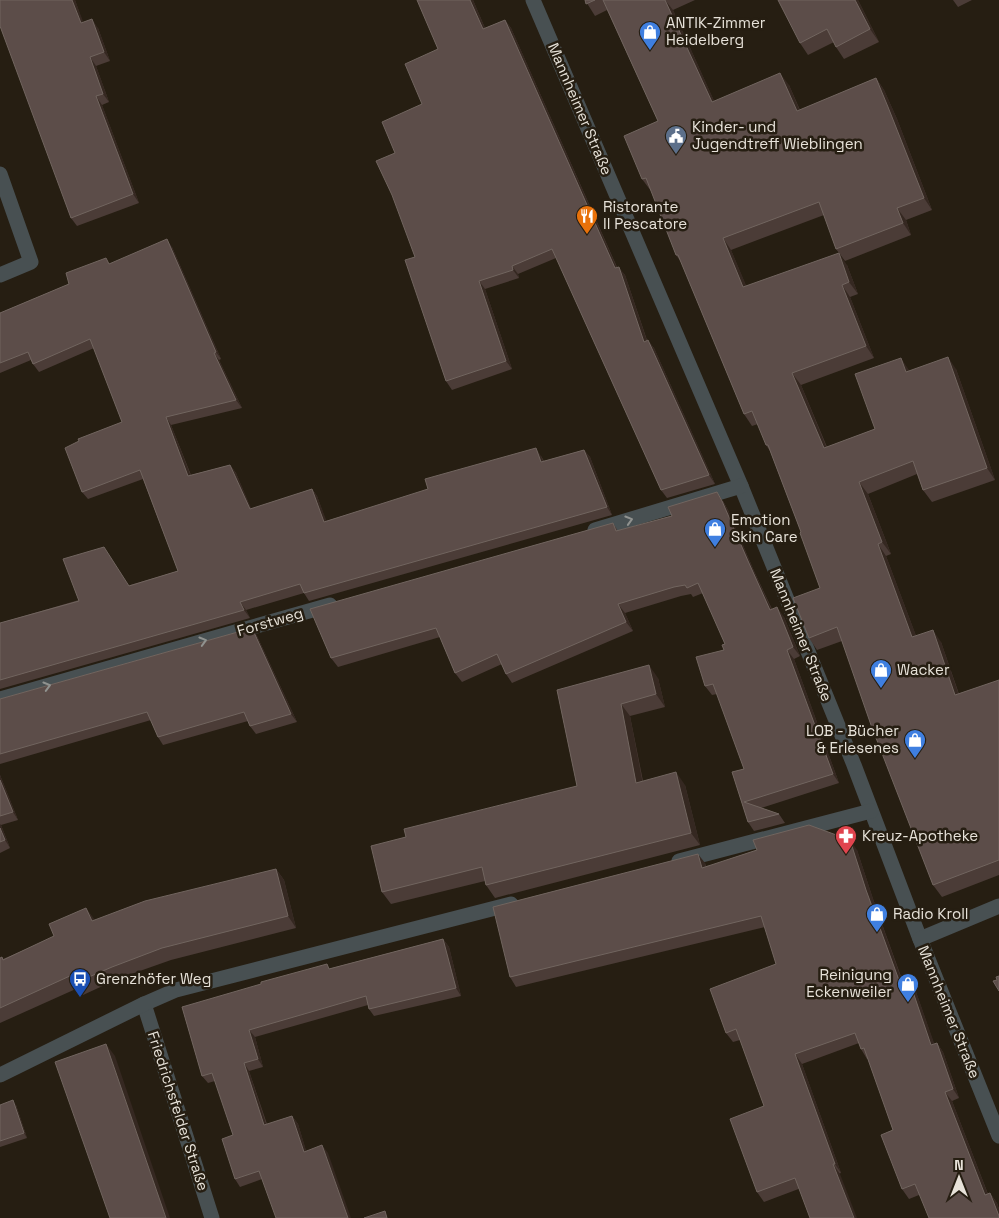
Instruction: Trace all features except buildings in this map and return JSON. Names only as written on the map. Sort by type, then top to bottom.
[{"type":"street","name":"Mannheimer Straße","points":[[533,0],[741,486],[854,765],[920,939],[999,1136]]},
{"type":"street","points":[[0,174],[31,262],[0,275]]},
{"type":"street","points":[[577,535],[741,486]]},
{"type":"street","name":"Forstweg","points":[[0,699],[341,602]]},
{"type":"street","points":[[662,865],[871,811]]},
{"type":"street","points":[[0,1075],[176,990],[529,899]]},
{"type":"street","points":[[920,939],[999,906]]},
{"type":"street","name":"Friedrichsfelder Straße","points":[[144,1004],[212,1218]]},
{"type":"place","name":"ANTIK-Zimmer Heidelberg","points":[[650,51]]},
{"type":"place","name":"Kinder- und Jugendtreff Wieblingen","points":[[676,155]]},
{"type":"place","name":"Ristorante Il Pescatore","points":[[587,235]]},
{"type":"place","name":"Emotion Skin Care","points":[[715,548]]},
{"type":"place","name":"Wacker","points":[[881,689]]},
{"type":"place","name":"LOB - Bücher & Erlesenes","points":[[915,759]]},
{"type":"place","name":"Kreuz-Apotheke","points":[[846,855]]},
{"type":"place","name":"Radio Kroll","points":[[877,933]]},
{"type":"place","name":"Grenzhöfer Weg","points":[[80,998]]},
{"type":"place","name":"Reinigung Eckenweiler","points":[[908,1003]]}]
